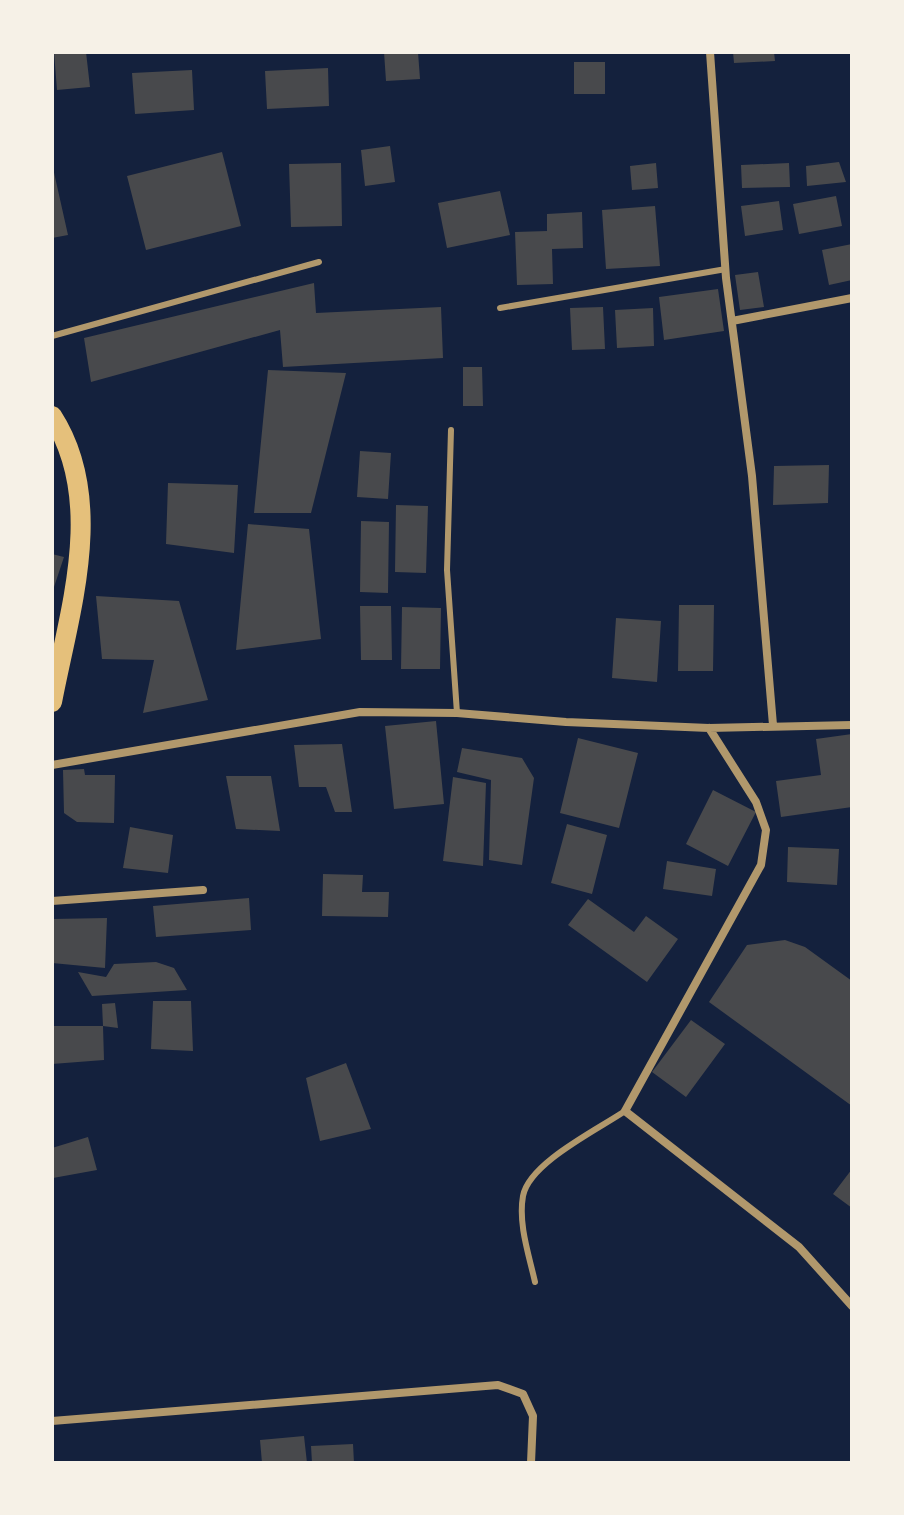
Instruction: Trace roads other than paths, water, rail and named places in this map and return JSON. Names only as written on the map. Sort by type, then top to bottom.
[{"type":"main road","points":[[52,416],[69,451],[79,489],[80,552],[57,653],[52,702]]},
{"type":"street","points":[[710,52],[726,269],[752,476],[773,725]]},
{"type":"street","points":[[732,321],[852,298]]},
{"type":"street","points":[[52,765],[360,712],[457,713],[709,728],[852,725]]},
{"type":"street","points":[[709,728],[756,802],[766,830],[761,865],[625,1111],[799,1247],[852,1306]]},
{"type":"street","points":[[52,901],[203,890]]},
{"type":"street","points":[[52,1421],[498,1385],[523,1394],[533,1416],[531,1463]]},
{"type":"lane","points":[[52,336],[319,262]]},
{"type":"lane","points":[[500,308],[726,269]]},
{"type":"lane","points":[[451,430],[447,570],[457,713]]},
{"type":"lane","points":[[535,1282],[522,1218],[523,1194],[534,1171],[625,1111]]}]
